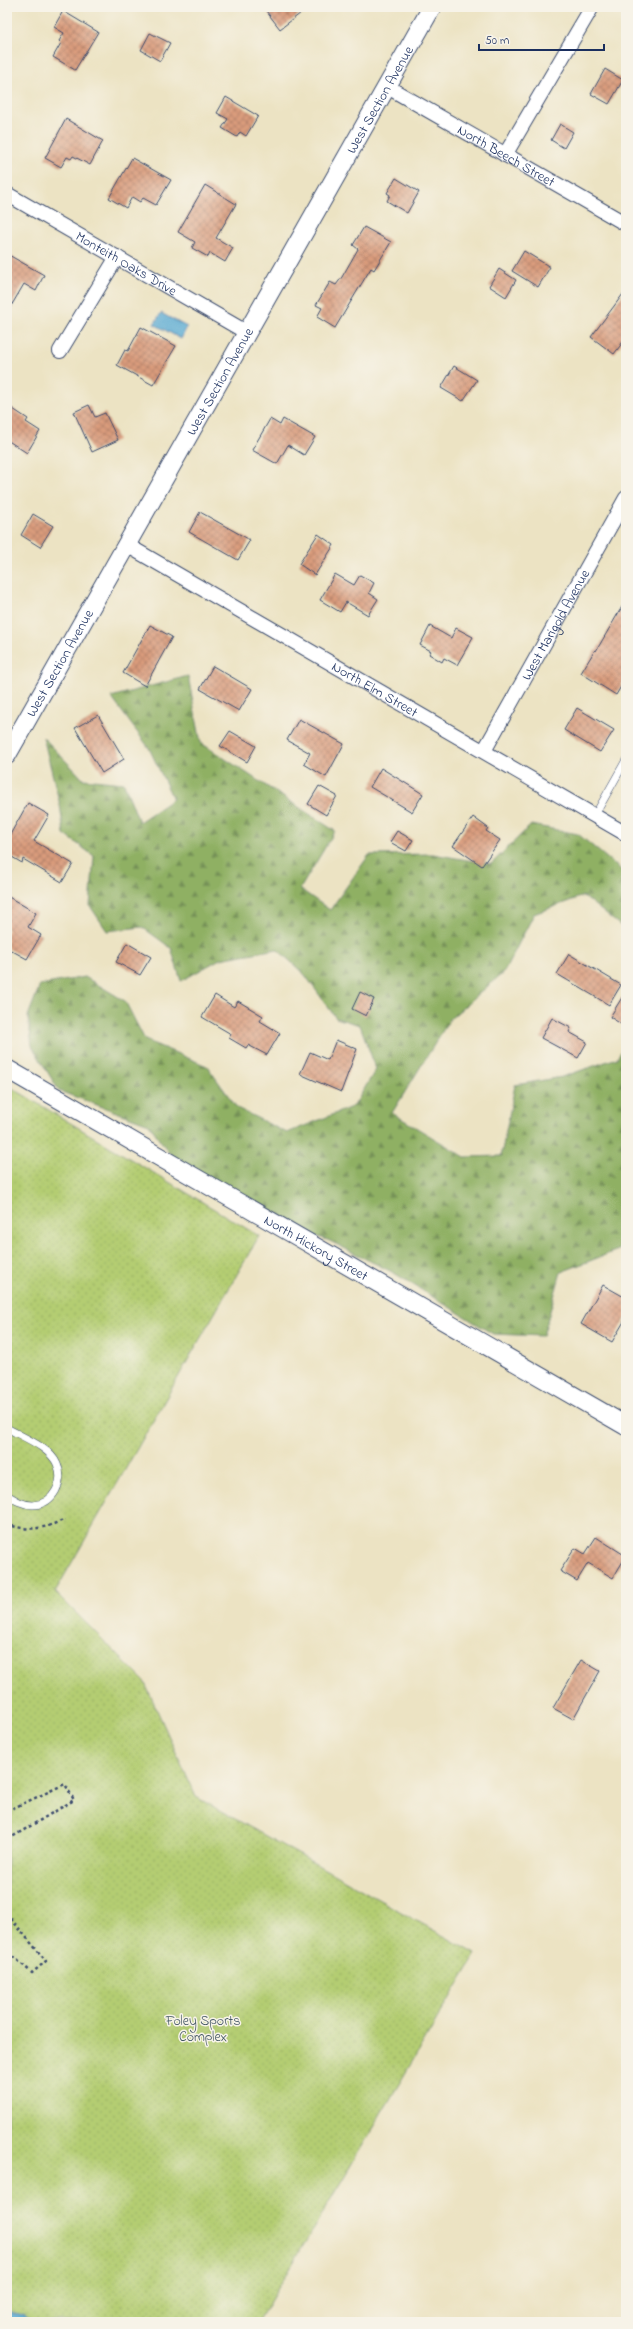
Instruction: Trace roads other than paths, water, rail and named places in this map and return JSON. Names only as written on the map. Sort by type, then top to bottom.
[{"type":"street","name":"West Section Avenue","points":[[7,755],[125,544],[432,7]]},
{"type":"street","points":[[505,155],[592,7]]},
{"type":"street","name":"North Beech Street","points":[[386,86],[626,224]]},
{"type":"street","name":"Monteith Oaks Drive","points":[[7,194],[246,332]]},
{"type":"street","points":[[60,351],[117,257]]},
{"type":"street","name":"West Marigold Avenue","points":[[484,751],[626,498]]},
{"type":"street","name":"North Elm Street","points":[[125,544],[626,834]]},
{"type":"street","name":"North Hickory Street","points":[[7,1069],[626,1426]]},
{"type":"lane","points":[[594,815],[626,760]]},
{"type":"lane","points":[[7,1428],[45,1450],[57,1463],[60,1478],[56,1492],[46,1500],[34,1505],[21,1503],[7,1495]]},
{"type":"water","points":[[161,313],[187,327],[181,339],[154,324]]},
{"type":"water","points":[[7,2311],[23,2315],[32,2322],[7,2322]]},
{"type":"park label","name":"Foley Sports Complex","points":[[203,2028]]}]
